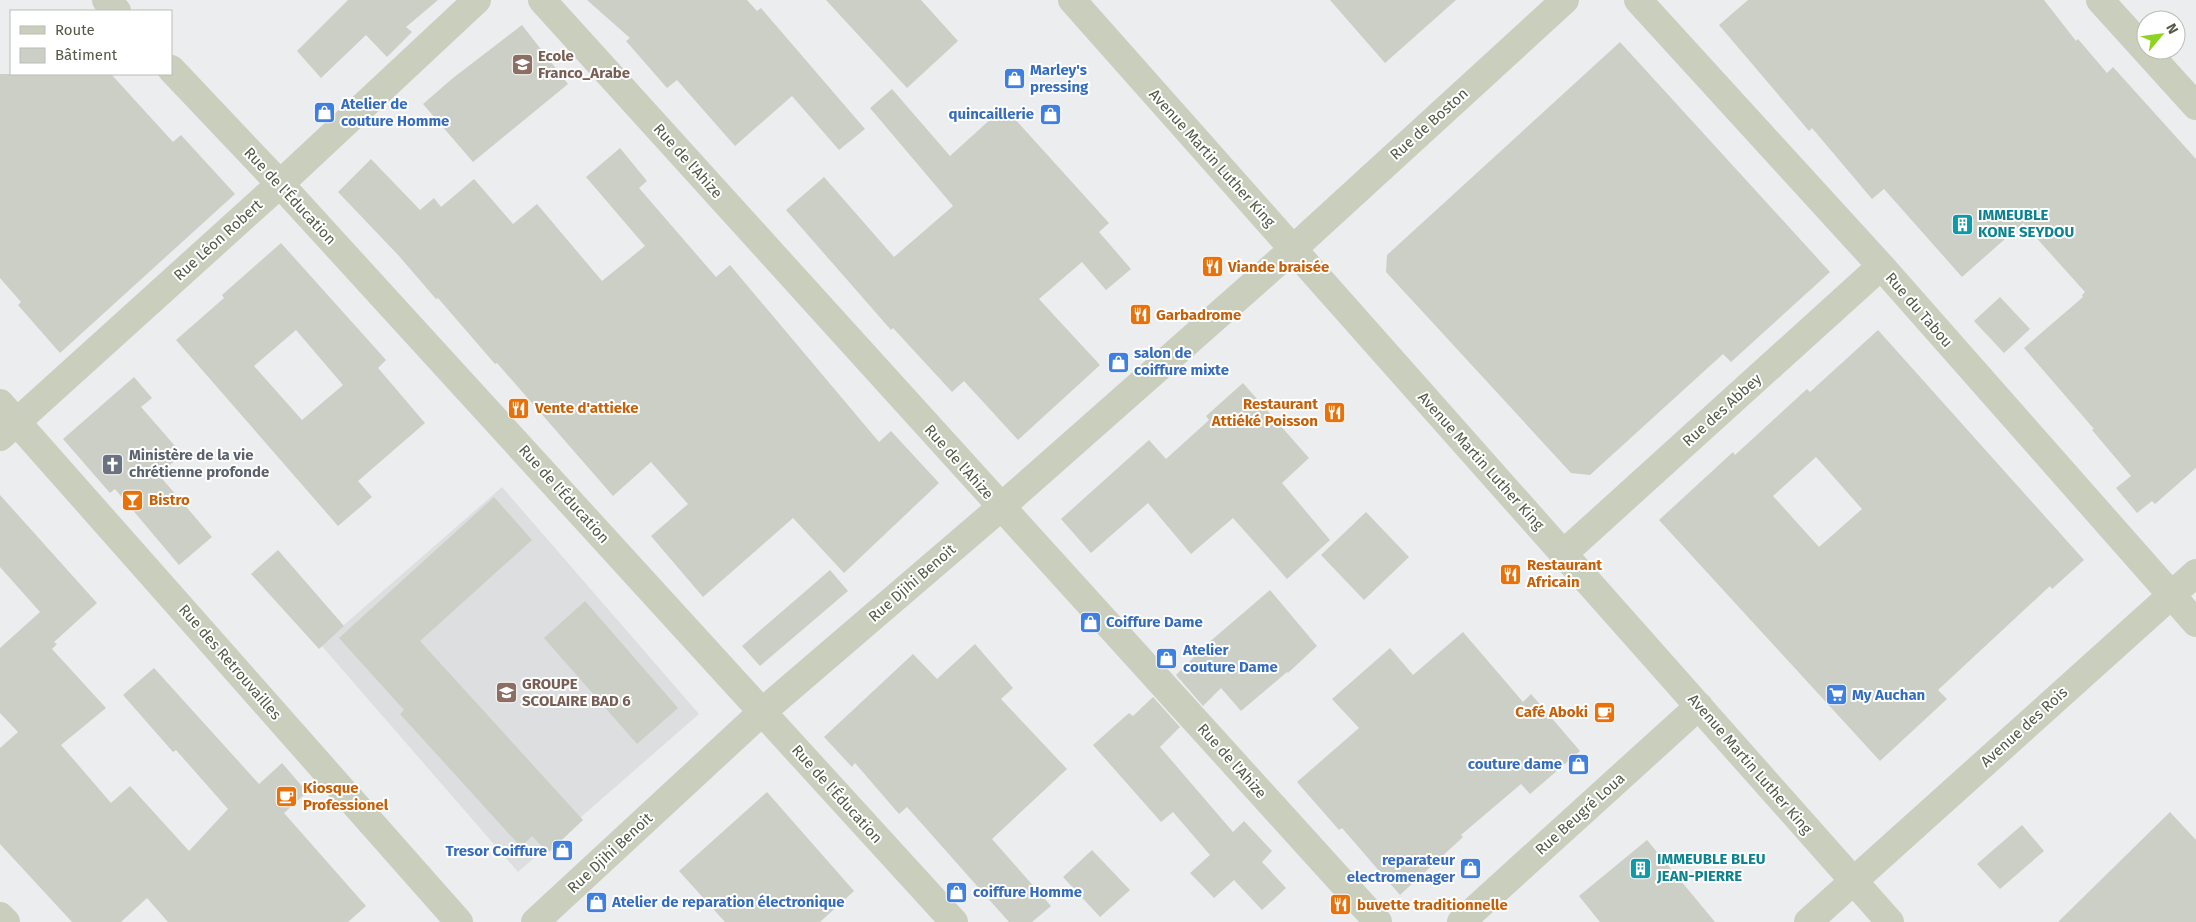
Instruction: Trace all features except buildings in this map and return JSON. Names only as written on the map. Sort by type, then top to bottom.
[{"type":"street","points":[[106,0],[116,10]]},
{"type":"street","name":"Rue Léon Robert","points":[[6,421],[280,184],[477,0]]},
{"type":"street","name":"Rue de l'Ahize","points":[[542,0],[1378,922]]},
{"type":"street","name":"Avenue Martin Luther King","points":[[1072,0],[1890,922]]},
{"type":"street","name":"Rue de Boston","points":[[1293,249],[1566,0]]},
{"type":"street","name":"Rue du Tabou","points":[[1638,0],[1881,266],[2196,623]]},
{"type":"street","points":[[2100,0],[2196,106]]},
{"type":"street","name":"Rue de l'Éducation","points":[[172,70],[280,184],[954,922]]},
{"type":"street","name":"Rue Djihi Benoit","points":[[535,922],[762,712],[1001,507],[1293,249]]},
{"type":"street","name":"Rue des Abbey","points":[[1563,554],[1881,266]]},
{"type":"street","name":"Rue des Retrouvailles","points":[[6,421],[459,922]]},
{"type":"street","name":"Avenue des Rois","points":[[1808,922],[2196,573]]},
{"type":"street","name":"Rue Beugré Loua","points":[[1461,922],[1699,706]]},
{"type":"street","points":[[0,916],[6,922]]},
{"type":"shaded area","points":[[502,487],[699,714],[518,872],[321,645]]},
{"type":"place","name":"Ecole Franco_Arabe","points":[[522,65]]},
{"type":"place","name":"Marley's pressing","points":[[1014,79]]},
{"type":"place","name":"Atelier de couture Homme","points":[[325,113]]},
{"type":"place","name":"quincaillerie","points":[[1050,114]]},
{"type":"place","name":"IMMEUBLE KONE SEYDOU","points":[[1962,224]]},
{"type":"place","name":"Viande braisée","points":[[1212,267]]},
{"type":"place","name":"Garbadrome","points":[[1140,315]]},
{"type":"place","name":"salon de coiffure mixte","points":[[1118,362]]},
{"type":"place","name":"Vente d'attieke","points":[[519,408]]},
{"type":"place","name":"Restaurant Attiéké Poisson","points":[[1334,413]]},
{"type":"place","name":"Ministère de la vie chrétienne profonde","points":[[113,464]]},
{"type":"place","name":"Bistro","points":[[133,500]]},
{"type":"place","name":"Restaurant Africain","points":[[1511,574]]},
{"type":"place","name":"Coiffure Dame","points":[[1090,622]]},
{"type":"place","name":"Atelier couture Dame","points":[[1167,659]]},
{"type":"place","name":"GROUPE SCOLAIRE BAD 6","points":[[506,693]]},
{"type":"place","name":"My Auchan","points":[[1836,695]]},
{"type":"place","name":"Café Aboki","points":[[1604,712]]},
{"type":"place","name":"couture dame","points":[[1578,764]]},
{"type":"place","name":"Kiosque Professionel","points":[[287,797]]},
{"type":"place","name":"Tresor Coiffure","points":[[563,851]]},
{"type":"place","name":"IMMEUBLE BLEU JEAN-PIERRE","points":[[1641,868]]},
{"type":"place","name":"reparateur electromenager","points":[[1471,869]]},
{"type":"place","name":"coiffure Homme","points":[[957,892]]},
{"type":"place","name":"Atelier de reparation électronique","points":[[596,902]]},
{"type":"place","name":"buvette traditionnelle","points":[[1341,905]]}]
